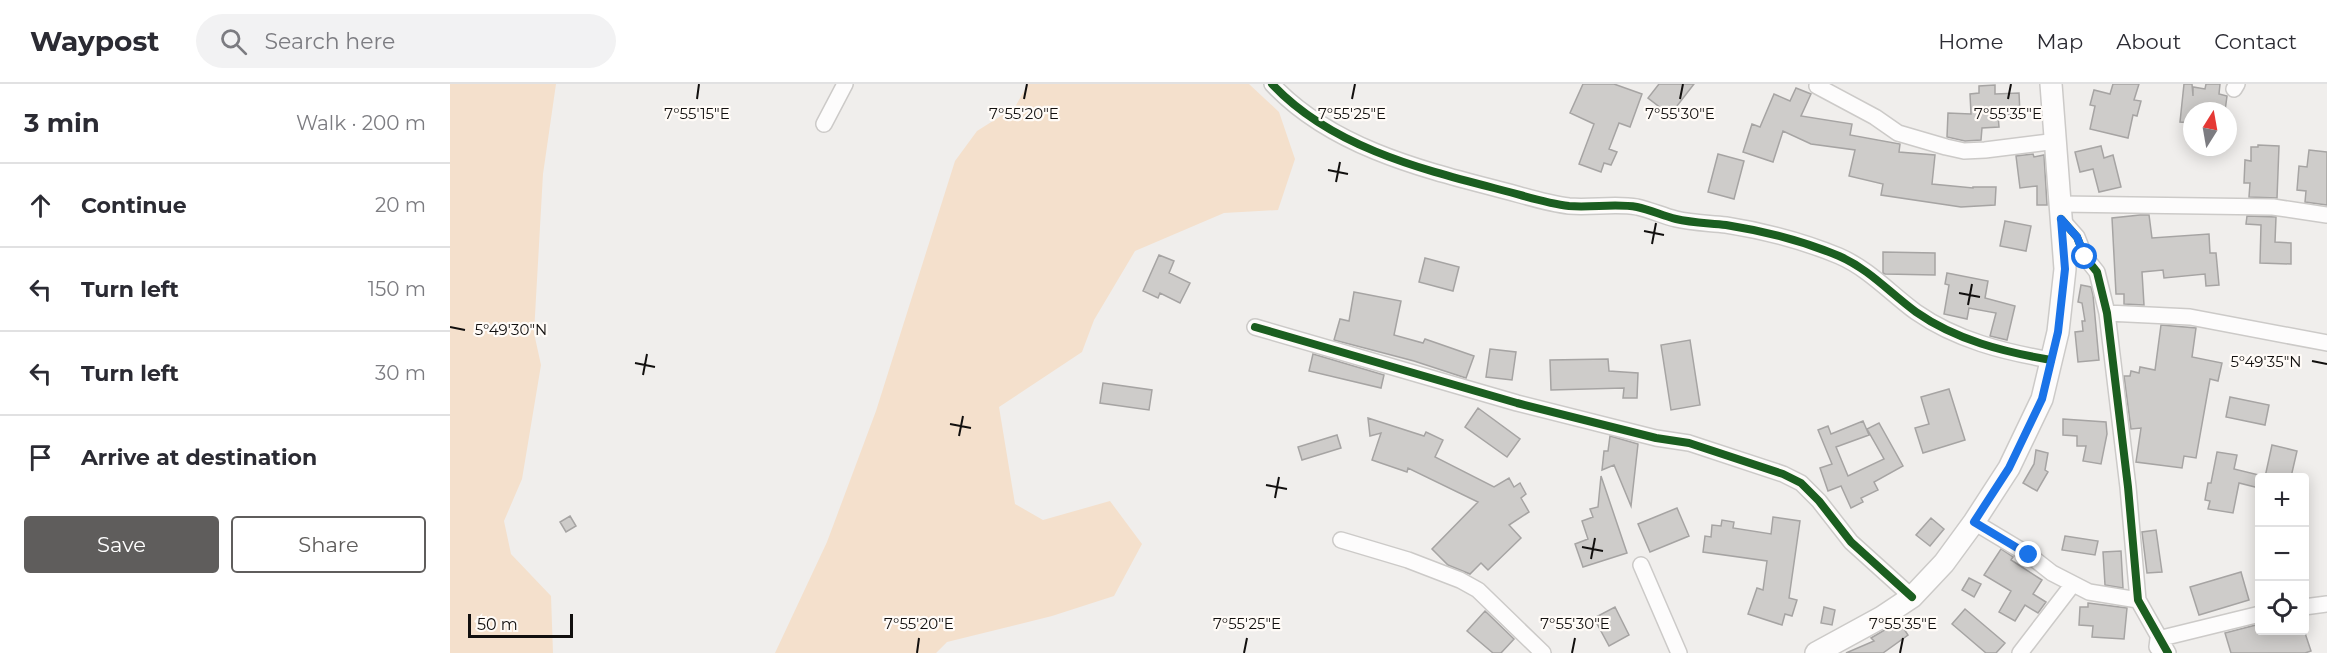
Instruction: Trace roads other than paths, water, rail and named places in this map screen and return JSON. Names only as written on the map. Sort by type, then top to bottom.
[{"type":"main road","points":[[1816,653],[1882,617],[1912,597],[1944,563],[2009,468],[2042,399],[2058,332],[2065,269],[2051,84]]},
{"type":"street","points":[[824,124],[845,84]]},
{"type":"street","points":[[1272,84],[1287,100],[1334,131],[1373,151],[1437,173],[1570,206],[1638,207],[1677,220],[1725,225],[1776,235],[1841,257],[1880,281],[1916,311],[1954,335],[2010,352],[2052,360]]},
{"type":"street","points":[[1816,86],[1875,117],[1898,133],[1946,147],[1964,151],[1985,150],[2057,141]]},
{"type":"street","points":[[2061,212],[2273,207],[2327,215]]},
{"type":"street","points":[[2061,212],[2077,237],[2085,257],[2097,272],[2107,313],[2128,487],[2138,600],[2157,646],[2168,653]]},
{"type":"street","points":[[2107,313],[2190,317],[2327,343]]},
{"type":"street","points":[[1255,327],[1516,403],[1656,438],[1689,443],[1782,474],[1801,483],[1820,501],[1851,542],[1912,597]]},
{"type":"street","points":[[1974,522],[2073,585],[2089,592],[2138,600]]},
{"type":"street","points":[[1341,540],[1408,561],[1460,580],[1478,590],[1543,653]]},
{"type":"street","points":[[1641,564],[1679,653]]},
{"type":"street","points":[[2020,653],[2073,585]]},
{"type":"street","points":[[2309,606],[2327,604]]},
{"type":"street","points":[[2157,646],[2255,615]]}]
